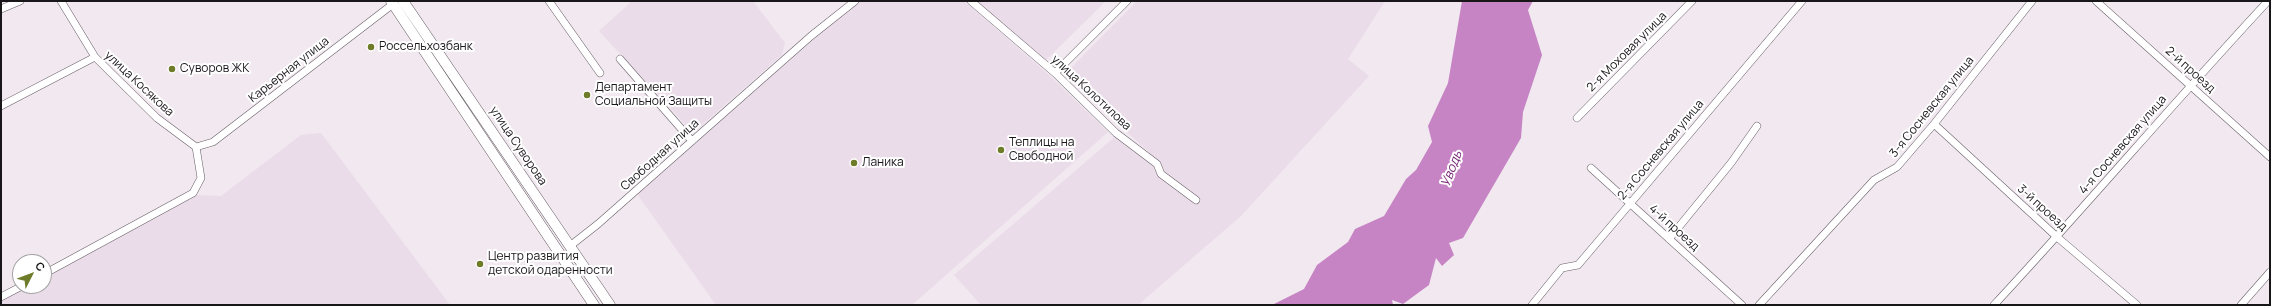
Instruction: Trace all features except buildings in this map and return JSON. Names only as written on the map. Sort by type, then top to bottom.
[{"type":"main road","name":"улица Суворова","points":[[403,1],[610,305]]},
{"type":"main road","name":"улица Суворова","points":[[392,2],[594,305]]},
{"type":"street","points":[[1,9],[20,1]]},
{"type":"street","name":"улица Косякова","points":[[61,1],[95,57],[158,118],[196,147]]},
{"type":"street","points":[[549,1],[600,73]]},
{"type":"street","name":"Свободная улица","points":[[570,246],[598,224],[810,36],[855,1]]},
{"type":"street","name":"улица Колотилова","points":[[971,1],[1055,73],[1116,133],[1156,164],[1161,174],[1196,200]]},
{"type":"street","points":[[1055,73],[1127,1]]},
{"type":"street","name":"2-я Моховая улица","points":[[1577,118],[1692,1]]},
{"type":"street","name":"2-я Сосневская улица","points":[[1532,305],[1562,268],[1578,265],[1802,1]]},
{"type":"street","name":"3-я Сосневская улица","points":[[1759,305],[1874,180],[1897,167],[1934,124],[2032,1]]},
{"type":"street","name":"2-й проезд","points":[[2096,1],[2270,157]]},
{"type":"street","name":"4-я Сосневская улица","points":[[1994,305],[2057,237],[2190,85],[2268,1]]},
{"type":"street","name":"Карьерная улица","points":[[196,147],[213,142],[392,2]]},
{"type":"street","points":[[1,106],[95,57]]},
{"type":"street","points":[[620,58],[692,141]]},
{"type":"street","name":"3-й проезд","points":[[1934,124],[2057,237],[2137,305]]},
{"type":"street","points":[[1670,238],[1731,163],[1757,126]]},
{"type":"street","points":[[52,270],[193,193],[201,178],[196,147]]},
{"type":"street","name":"4-й проезд","points":[[1591,168],[1670,238],[1742,305]]},
{"type":"street","points":[[2241,305],[2270,272]]},
{"type":"street","points":[[1,297],[12,291]]},
{"type":"shaded area","points":[[632,1],[753,1],[785,43],[782,55],[693,133],[599,31]]},
{"type":"shaded area","points":[[861,1],[964,1],[1048,74],[1108,132],[912,305],[716,305],[637,194],[814,39]]},
{"type":"shaded area","points":[[975,1],[1106,1],[1045,61]]},
{"type":"shaded area","points":[[1137,1],[1385,1],[1348,59],[1369,76],[1241,216],[1138,305],[1061,305],[1059,303],[1056,305],[981,305],[954,275],[1117,135],[1148,155],[1150,153],[1064,75]]},
{"type":"shaded area","points":[[321,133],[450,305],[1,305],[1,299],[12,293],[52,294],[52,272],[194,195],[221,196],[301,135]]},
{"type":"water","name":"Уводь","points":[[1462,1],[1533,1],[1528,10],[1542,55],[1523,112],[1521,138],[1463,238],[1449,243],[1454,255],[1442,266],[1436,258],[1429,285],[1403,304],[1392,300],[1393,305],[1272,305],[1304,289],[1317,265],[1348,242],[1355,229],[1384,216],[1406,179],[1416,170],[1432,142],[1428,126],[1448,83]]},
{"type":"place","name":"Россельхозбанк","points":[[371,47]]},
{"type":"place","name":"Суворов ЖК","points":[[172,69]]},
{"type":"place","name":"Департамент Социальной Защиты","points":[[587,95]]},
{"type":"place","name":"Теплицы на Свободной","points":[[1001,150]]},
{"type":"place","name":"Ланика","points":[[854,163]]},
{"type":"place","name":"Центр развития детской одаренности","points":[[480,264]]}]
